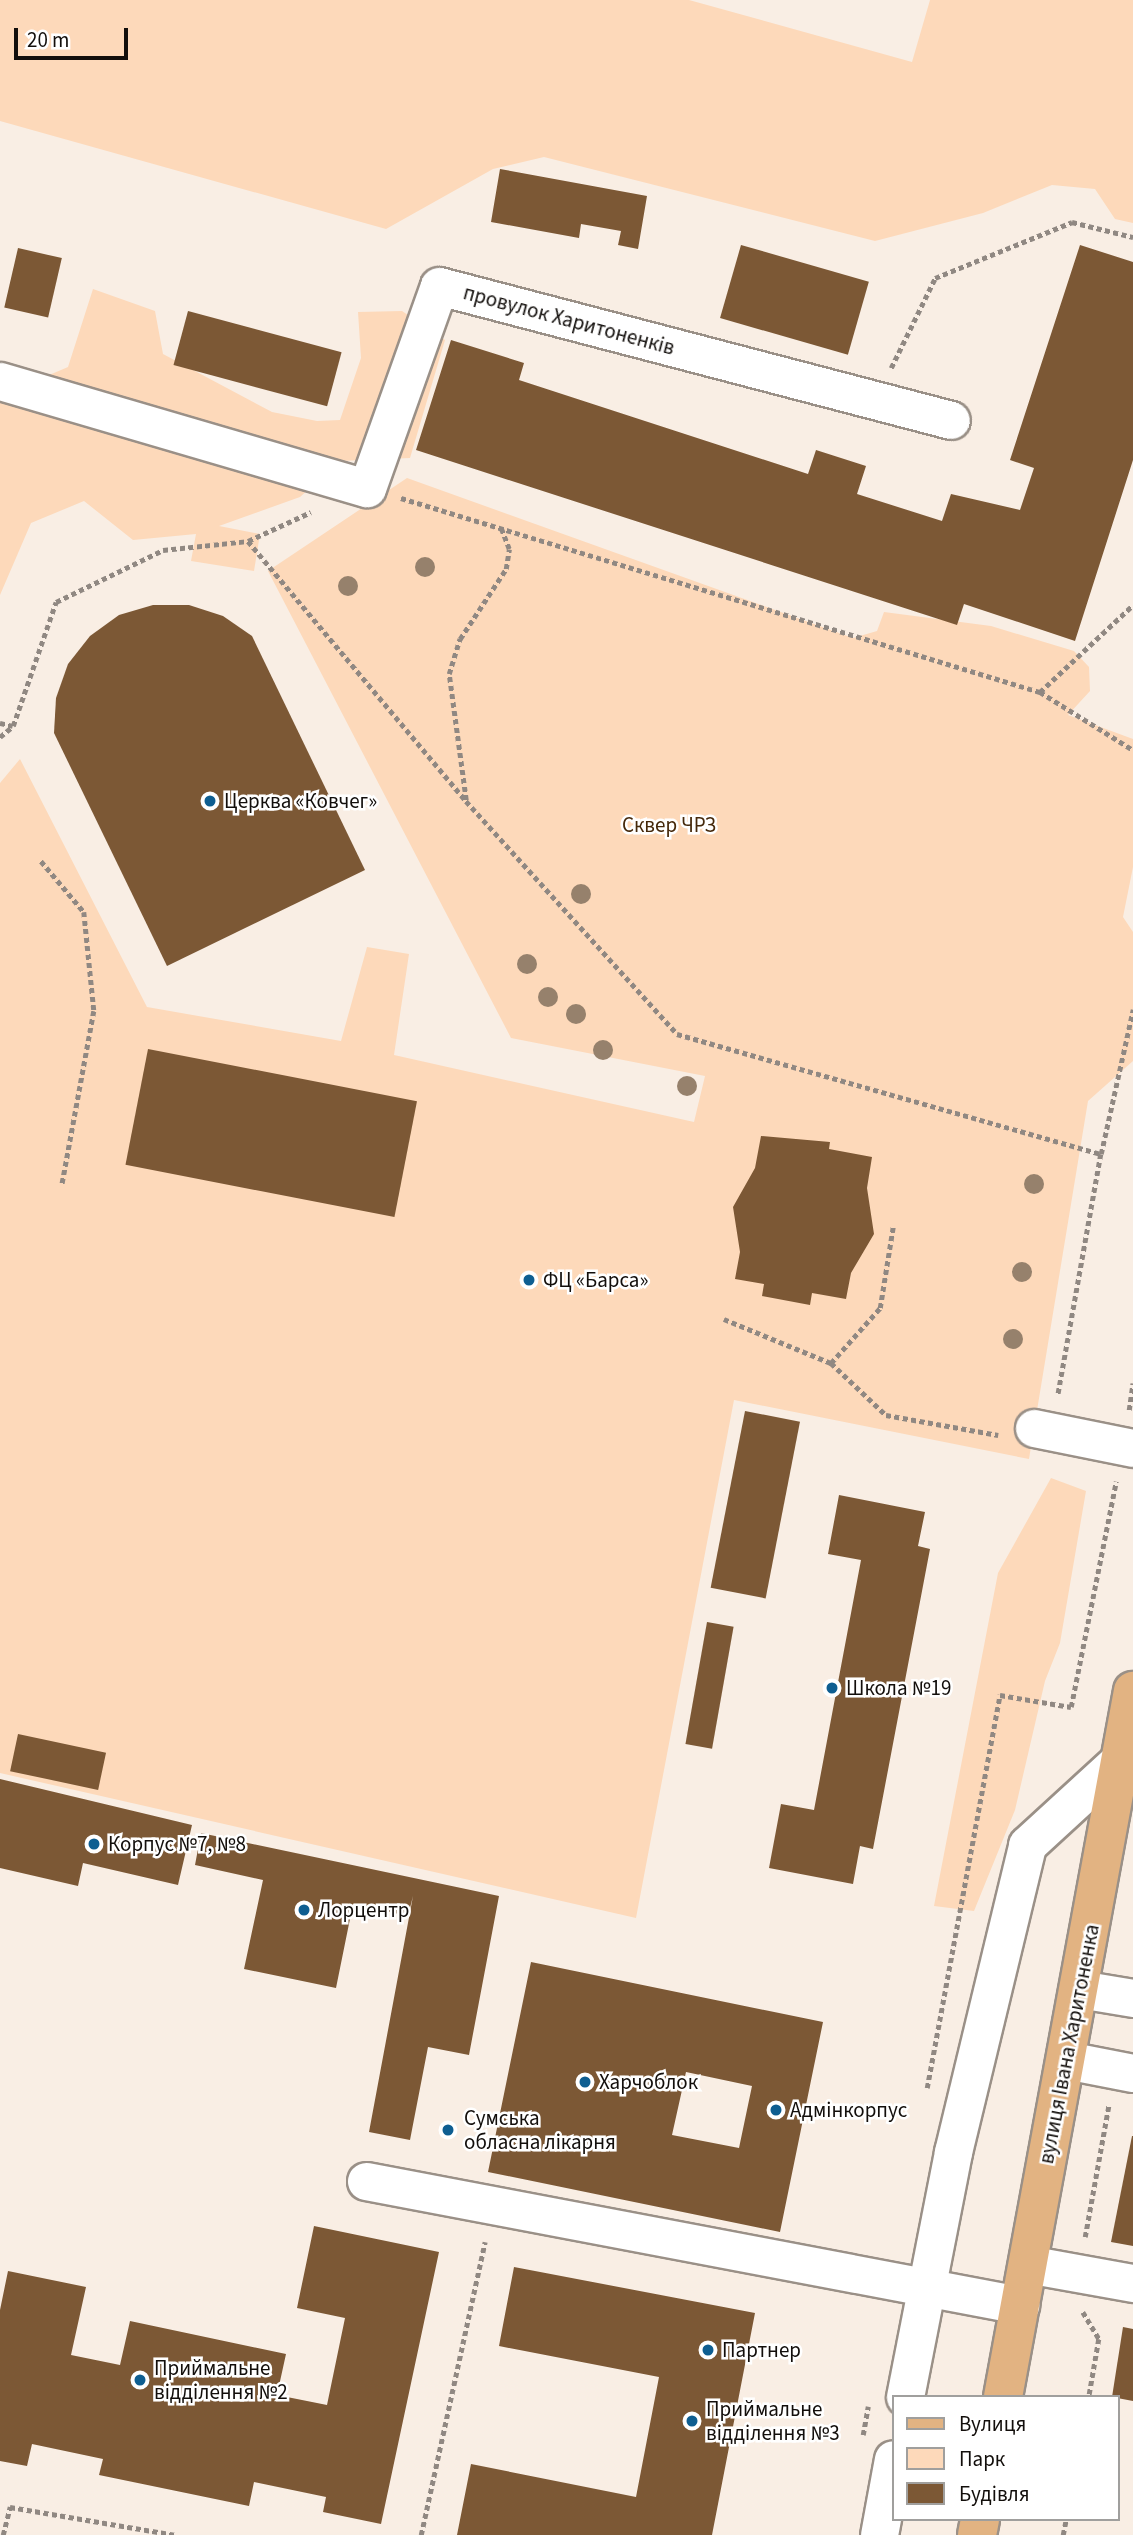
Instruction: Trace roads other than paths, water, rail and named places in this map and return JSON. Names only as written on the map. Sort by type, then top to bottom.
[{"type":"main road","name":"вулиця Івана Харитоненка","points":[[1003,2395],[1133,1691]]},
{"type":"street","name":"провулок Харитоненків","points":[[0,381],[367,488],[439,286],[951,419]]},
{"type":"street","points":[[1043,1430],[1133,1448]]},
{"type":"street","points":[[905,2395],[925,2288],[1027,1844],[1121,1759]]},
{"type":"street","points":[[1079,1989],[1133,1998]]},
{"type":"street","points":[[1066,2060],[1124,2071]]},
{"type":"street","points":[[366,2181],[1020,2305]]},
{"type":"street","points":[[1027,2264],[1133,2283]]},
{"type":"street","points":[[879,2535],[892,2464]]},
{"type":"place","name":"Церква «Ковчег»","points":[[210,801]]},
{"type":"place","name":"ФЦ «Барса»","points":[[529,1280]]},
{"type":"place","name":"Школа №19","points":[[832,1688]]},
{"type":"place","name":"Корпус №7, №8","points":[[94,1844]]},
{"type":"place","name":"Лорцентр","points":[[304,1910]]},
{"type":"place","name":"Харчоблок","points":[[585,2082]]},
{"type":"place","name":"Адмінкорпус","points":[[776,2110]]},
{"type":"place","name":"Сумська обласна лікарня","points":[[448,2130]]},
{"type":"place","name":"Партнер","points":[[708,2350]]},
{"type":"place","name":"Приймальне відділення №2","points":[[140,2380]]},
{"type":"place","name":"Приймальне відділення №3","points":[[692,2421]]},
{"type":"park label","name":"Сквер ЧРЗ","points":[[669,825]]}]
